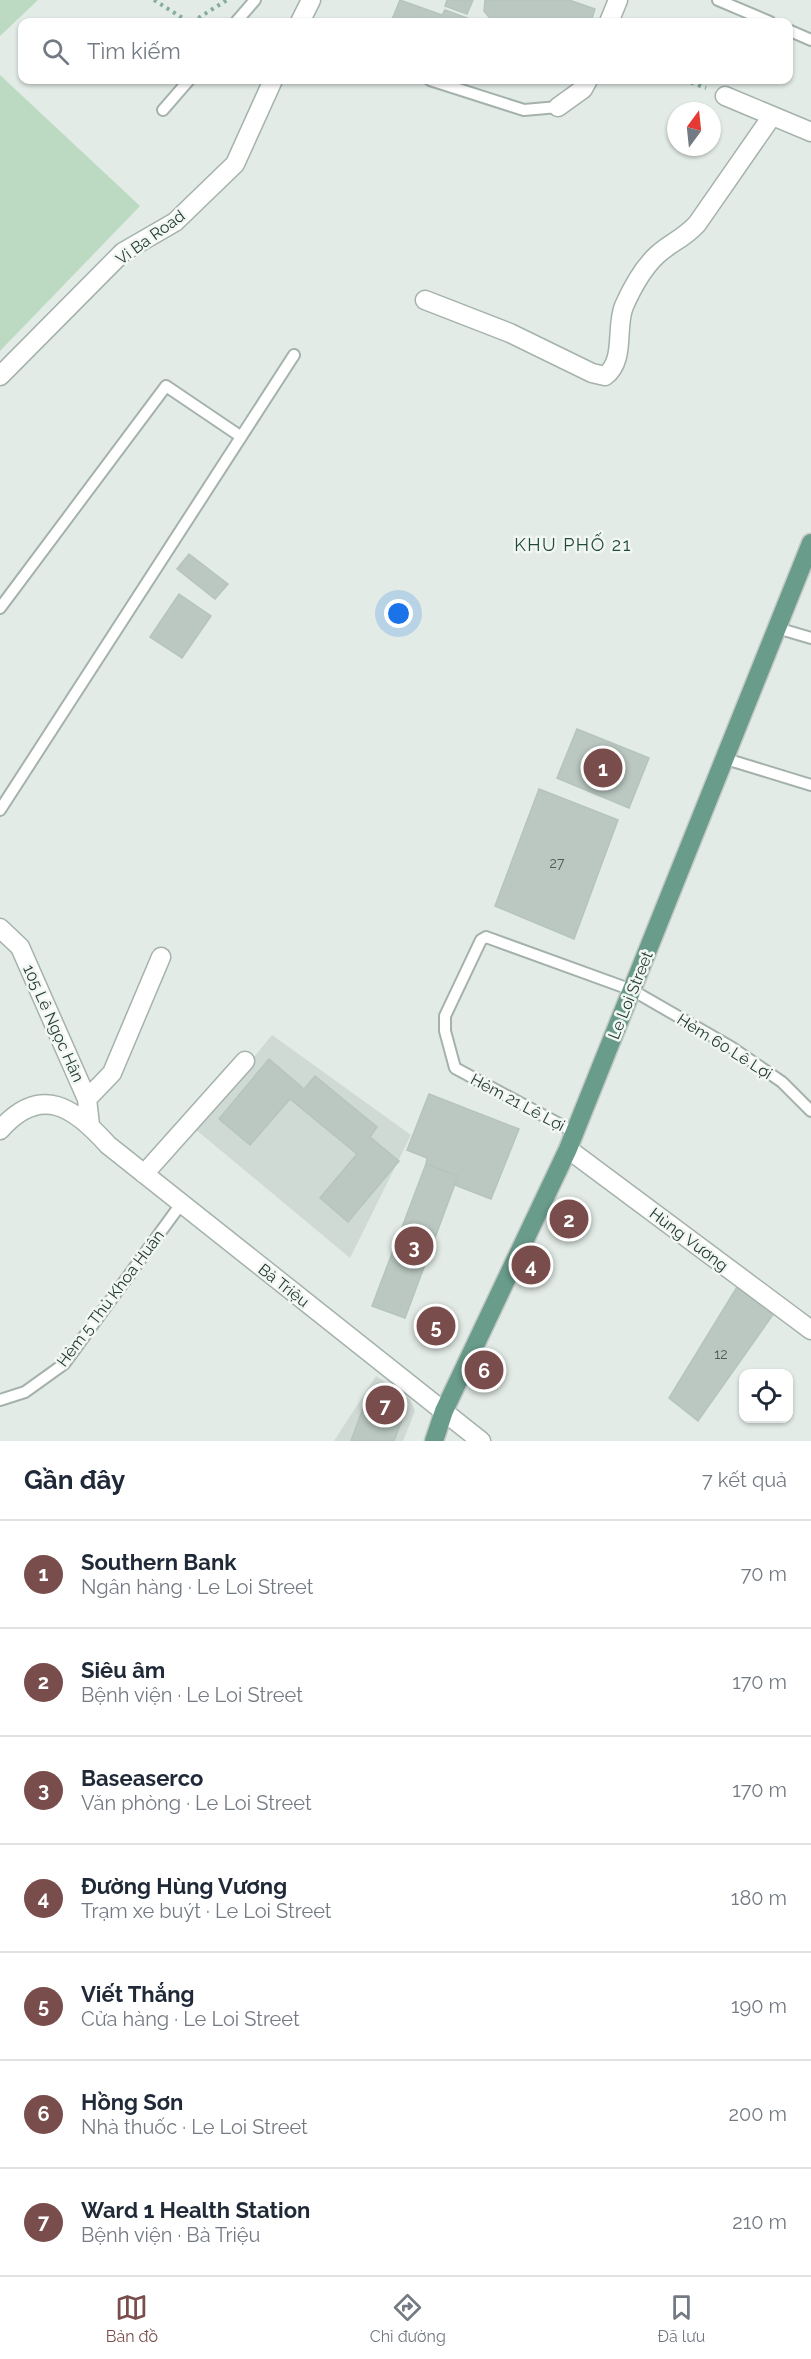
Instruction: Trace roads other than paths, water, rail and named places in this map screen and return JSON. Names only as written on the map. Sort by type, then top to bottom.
[{"type":"main road","name":"Le Loi Street","points":[[434,1441],[444,1411],[571,1141],[811,543]]},
{"type":"street","points":[[302,18],[310,0]]},
{"type":"street","points":[[611,18],[618,0]]},
{"type":"street","name":"Vi Ba Road","points":[[0,376],[123,252],[175,222],[235,164],[271,84]]},
{"type":"street","points":[[558,107],[583,89],[586,84]]},
{"type":"street","points":[[725,96],[811,132]]},
{"type":"street","points":[[425,300],[510,333],[592,373],[604,376],[611,371],[616,359],[622,311],[638,278],[656,256],[684,239],[697,224],[772,116]]},
{"type":"street","name":"105 Lê Ngọc Hân","points":[[0,928],[20,947],[87,1099],[90,1125]]},
{"type":"street","points":[[87,1099],[111,1072],[161,957]]},
{"type":"street","points":[[144,1174],[245,1061]]},
{"type":"street","name":"Bà Triệu","points":[[0,1130],[22,1112],[41,1103],[71,1110],[90,1125],[108,1145],[181,1204],[481,1441]]},
{"type":"street","name":"Hùng Vương","points":[[571,1141],[811,1330]]},
{"type":"lane","points":[[239,18],[255,0]]},
{"type":"lane","points":[[718,0],[761,18]]},
{"type":"lane","points":[[793,32],[811,40]]},
{"type":"lane","points":[[164,110],[186,84]]},
{"type":"lane","points":[[443,84],[524,110],[558,107]]},
{"type":"lane","points":[[0,810],[294,354]]},
{"type":"lane","points":[[0,608],[166,386],[240,436]]},
{"type":"lane","points":[[777,628],[811,638]]},
{"type":"lane","points":[[726,759],[811,785]]},
{"type":"lane","name":"Hẻm 60 Lê Lợi","points":[[481,940],[486,937],[494,938],[632,990],[740,1053],[783,1082],[811,1111]]},
{"type":"lane","name":"Hẻm 21 Lê Lợi","points":[[481,940],[445,1016],[445,1032],[455,1068],[571,1141]]},
{"type":"lane","name":"Hẻm 5 Thủ Khoa Huân","points":[[0,1400],[25,1392],[64,1364],[181,1204]]},
{"type":"place","name":"Southern Bank","points":[[603,768]]},
{"type":"place","name":"Siêu âm","points":[[569,1219]]},
{"type":"place","name":"Baseaserco","points":[[414,1246]]},
{"type":"place","name":"Đường Hùng Vương","points":[[531,1265]]},
{"type":"place","name":"Viết Thắng","points":[[436,1326]]},
{"type":"place","name":"Hồng Sơn","points":[[484,1370]]},
{"type":"place","name":"Ward 1 Health Station","points":[[385,1405]]},
{"type":"district","name":"KHU PHỐ 21","points":[[573,545]]}]
